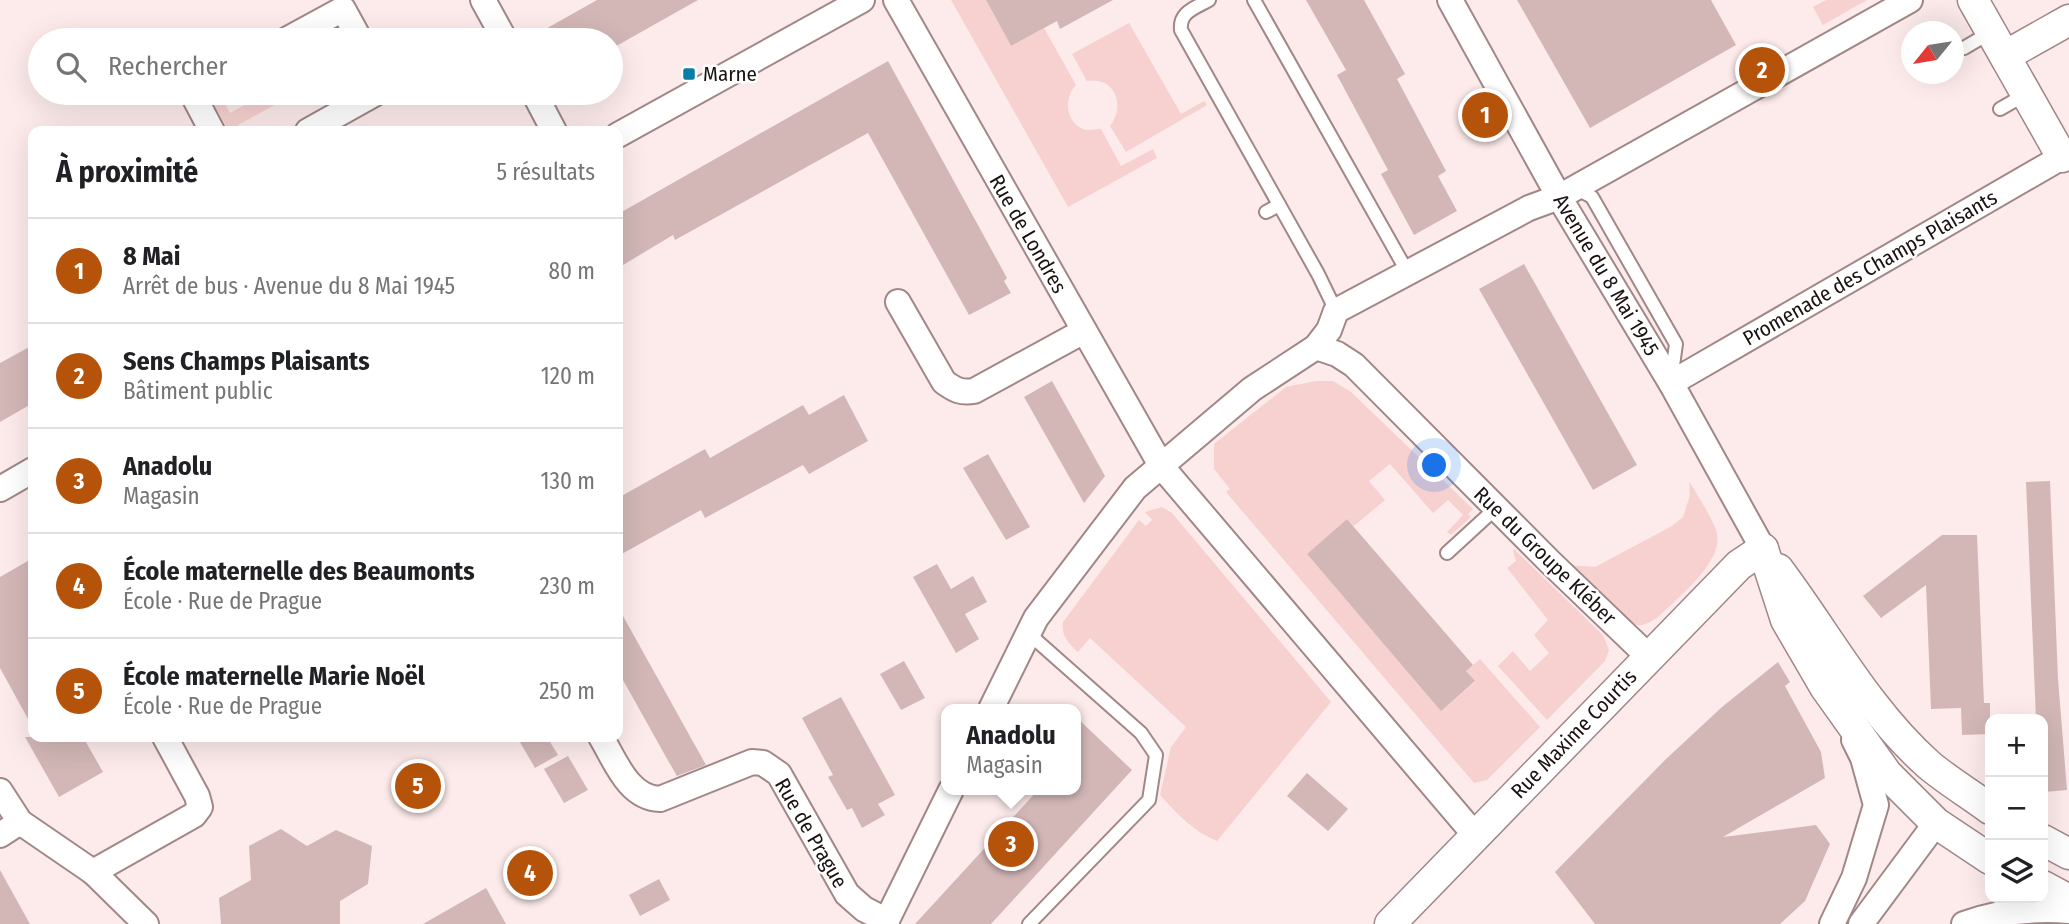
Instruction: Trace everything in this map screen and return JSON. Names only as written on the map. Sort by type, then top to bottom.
[{"type":"street","points":[[483,0],[498,28]]},
{"type":"street","points":[[623,132],[862,0]]},
{"type":"street","name":"Rue de Londres","points":[[896,0],[1162,467],[1475,835]]},
{"type":"street","name":"Avenue du 8 Mai 1945","points":[[1450,0],[1567,193],[1763,549]]},
{"type":"street","points":[[993,704],[1036,618],[1135,488],[1252,389],[1316,347],[1329,330],[1336,311],[1530,208],[1567,193],[1910,0]]},
{"type":"street","points":[[1973,0],[2026,94],[2065,155]]},
{"type":"street","points":[[308,28],[343,9],[353,28]]},
{"type":"street","points":[[1998,44],[2069,20]]},
{"type":"street","points":[[198,105],[209,126]]},
{"type":"street","points":[[317,126],[355,105]]},
{"type":"street","points":[[540,105],[551,126]]},
{"type":"street","name":"Promenade des Champs Plaisants","points":[[1671,383],[2065,155]]},
{"type":"street","points":[[898,302],[944,382],[963,393],[974,391],[1084,331]]},
{"type":"street","name":"Rue du Groupe Kléber","points":[[1316,347],[1337,354],[1354,365],[1649,657]]},
{"type":"street","points":[[0,489],[28,473]]},
{"type":"street","points":[[1763,549],[1786,620],[1863,758],[1876,805],[1854,878],[1832,924]]},
{"type":"street","points":[[1763,549],[1805,604],[1862,691],[1899,734],[1943,776],[1985,805]]},
{"type":"street","name":"Rue Maxime Courtis","points":[[1390,924],[1738,565],[1763,549]]},
{"type":"street","points":[[1825,687],[1887,774],[1936,823],[1985,856]]},
{"type":"street","points":[[93,872],[194,815],[200,807],[197,796],[167,742]]},
{"type":"street","name":"Rue de Prague","points":[[604,742],[635,791],[651,799],[660,799],[752,762],[772,767],[779,774],[847,894],[863,909],[886,922]]},
{"type":"street","points":[[1876,805],[1943,776]]},
{"type":"street","points":[[1861,924],[1936,823],[1943,776]]},
{"type":"street","points":[[0,791],[10,829],[93,872],[146,924]]},
{"type":"street","points":[[886,922],[949,795]]},
{"type":"street","points":[[2048,843],[2069,854]]},
{"type":"street","points":[[2048,889],[2069,900]]},
{"type":"street","points":[[1964,924],[1992,915],[2043,909],[2069,911]]},
{"type":"lane","points":[[1209,0],[1184,14],[1180,21],[1181,30],[1336,311]]},
{"type":"lane","points":[[1254,0],[1408,273]]},
{"type":"lane","points":[[1965,48],[1998,44]]},
{"type":"lane","points":[[2000,109],[2026,94]]},
{"type":"lane","points":[[1567,193],[1592,197],[1624,241],[1658,302],[1676,344],[1671,383]]},
{"type":"lane","points":[[1266,212],[1279,205]]},
{"type":"lane","points":[[1447,553],[1496,508]]},
{"type":"lane","points":[[1028,634],[1141,733],[1156,755],[1149,800],[1029,924]]},
{"type":"shaded area","points":[[951,0],[986,0],[1011,46],[1044,28],[1076,85],[1068,102],[1068,109],[1077,126],[1085,130],[1101,129],[1121,166],[1153,149],[1157,158],[1068,207]]},
{"type":"shaded area","points":[[1826,0],[1867,0],[1823,25],[1813,7]]},
{"type":"shaded area","points":[[1129,23],[1181,114],[1204,101],[1207,105],[1126,152],[1110,126],[1117,110],[1115,94],[1105,83],[1087,81],[1072,54]]},
{"type":"shaded area","points":[[214,105],[226,105],[230,113],[244,105],[275,105],[238,126],[226,126]]},
{"type":"shaded area","points":[[1316,381],[1333,381],[1351,392],[1473,509],[1468,514],[1471,517],[1451,535],[1447,532],[1463,515],[1448,500],[1433,513],[1390,464],[1369,481],[1385,500],[1354,526],[1347,519],[1307,554],[1441,710],[1475,682],[1466,671],[1480,659],[1540,727],[1487,780],[1474,783],[1226,492],[1230,489],[1214,469],[1214,444],[1286,387]]},
{"type":"shaded area","points":[[1689,481],[1716,529],[1717,545],[1713,557],[1696,580],[1658,617],[1643,625],[1630,623],[1611,609],[1567,565],[1595,567],[1672,526],[1683,517],[1690,495]]},
{"type":"shaded area","points":[[1162,507],[1172,513],[1331,702],[1217,841],[1186,822],[1160,795],[1171,747],[1186,727],[1090,638],[1078,652],[1068,642],[1063,631],[1063,622],[1139,520],[1146,526],[1152,520],[1145,512]]},
{"type":"shaded area","points":[[1514,549],[1603,635],[1609,650],[1605,661],[1547,720],[1498,666],[1513,651],[1530,671],[1549,653],[1534,635],[1548,620],[1507,568],[1516,561]]},
{"type":"building","points":[[597,0],[698,0],[623,42],[623,28],[547,28]]},
{"type":"building","points":[[986,0],[1113,0],[1060,29],[1057,21],[1011,46]]},
{"type":"building","points":[[1306,0],[1364,0],[1405,74],[1397,79],[1446,171],[1438,176],[1457,211],[1414,235],[1381,174],[1388,170],[1337,75],[1346,70]]},
{"type":"building","points":[[1517,0],[1711,0],[1736,45],[1590,128]]},
{"type":"building","points":[[888,61],[1007,278],[1004,281],[1011,293],[969,315],[868,133],[675,240],[673,235],[623,265],[623,211]]},
{"type":"building","points":[[1524,264],[1637,465],[1593,490],[1479,289]]},
{"type":"building","points":[[28,348],[28,406],[0,422],[0,363]]},
{"type":"building","points":[[1052,381],[1105,476],[1084,503],[1024,397]]},
{"type":"building","points":[[844,395],[868,441],[809,474],[803,465],[705,518],[701,510],[623,553],[623,495],[705,449],[710,458],[803,405],[809,415]]},
{"type":"building","points":[[988,454],[1030,527],[1006,540],[963,468]]},
{"type":"building","points":[[2050,481],[2058,679],[2067,790],[2048,792],[2048,714],[2036,714],[2026,482]]},
{"type":"building","points":[[1347,519],[1473,665],[1466,671],[1475,681],[1441,711],[1307,554]]},
{"type":"building","points":[[1942,535],[1977,535],[1984,703],[1990,703],[1990,714],[1985,714],[1985,734],[1962,735],[1961,708],[1931,709],[1926,585],[1881,618],[1863,596]]},
{"type":"building","points":[[28,561],[28,719],[0,668],[0,577]]},
{"type":"building","points":[[937,564],[951,589],[973,576],[987,602],[965,614],[979,639],[956,653],[913,577]]},
{"type":"building","points":[[623,616],[706,765],[677,776],[623,680]]},
{"type":"building","points":[[904,661],[925,698],[901,710],[880,674]]},
{"type":"building","points":[[1778,662],[1790,682],[1785,686],[1821,752],[1825,778],[1723,837],[1816,825],[1830,844],[1805,901],[1780,924],[1595,924],[1555,872],[1665,760],[1722,707]]},
{"type":"building","points":[[841,697],[895,795],[878,804],[885,815],[862,828],[852,808],[847,810],[828,777],[833,775],[802,718]]},
{"type":"building","points":[[1081,722],[1132,770],[991,924],[915,924],[1033,795],[1081,795]]},
{"type":"building","points":[[25,737],[28,737],[28,742],[86,742],[103,772],[59,797]]},
{"type":"building","points":[[520,742],[550,742],[558,755],[535,768]]},
{"type":"building","points":[[568,756],[588,790],[564,803],[544,769]]},
{"type":"building","points":[[1307,773],[1348,809],[1328,831],[1287,796]]},
{"type":"building","points":[[281,829],[307,846],[336,830],[372,846],[368,884],[340,901],[340,924],[221,924],[219,898],[251,880],[249,846]]},
{"type":"building","points":[[0,870],[30,924],[0,924]]},
{"type":"building","points":[[659,879],[670,900],[640,916],[629,895]]},
{"type":"building","points":[[486,888],[506,924],[423,924]]},
{"type":"place","name":"Sens Champs Plaisants","points":[[1762,70]]},
{"type":"place","name":"Marne","points":[[689,74]]},
{"type":"place","name":"8 Mai","points":[[1485,115]]},
{"type":"place","name":"École maternelle Marie Noël","points":[[418,786]]},
{"type":"place","name":"Anadolu","points":[[1011,844]]},
{"type":"place","name":"École maternelle des Beaumonts","points":[[530,873]]}]
